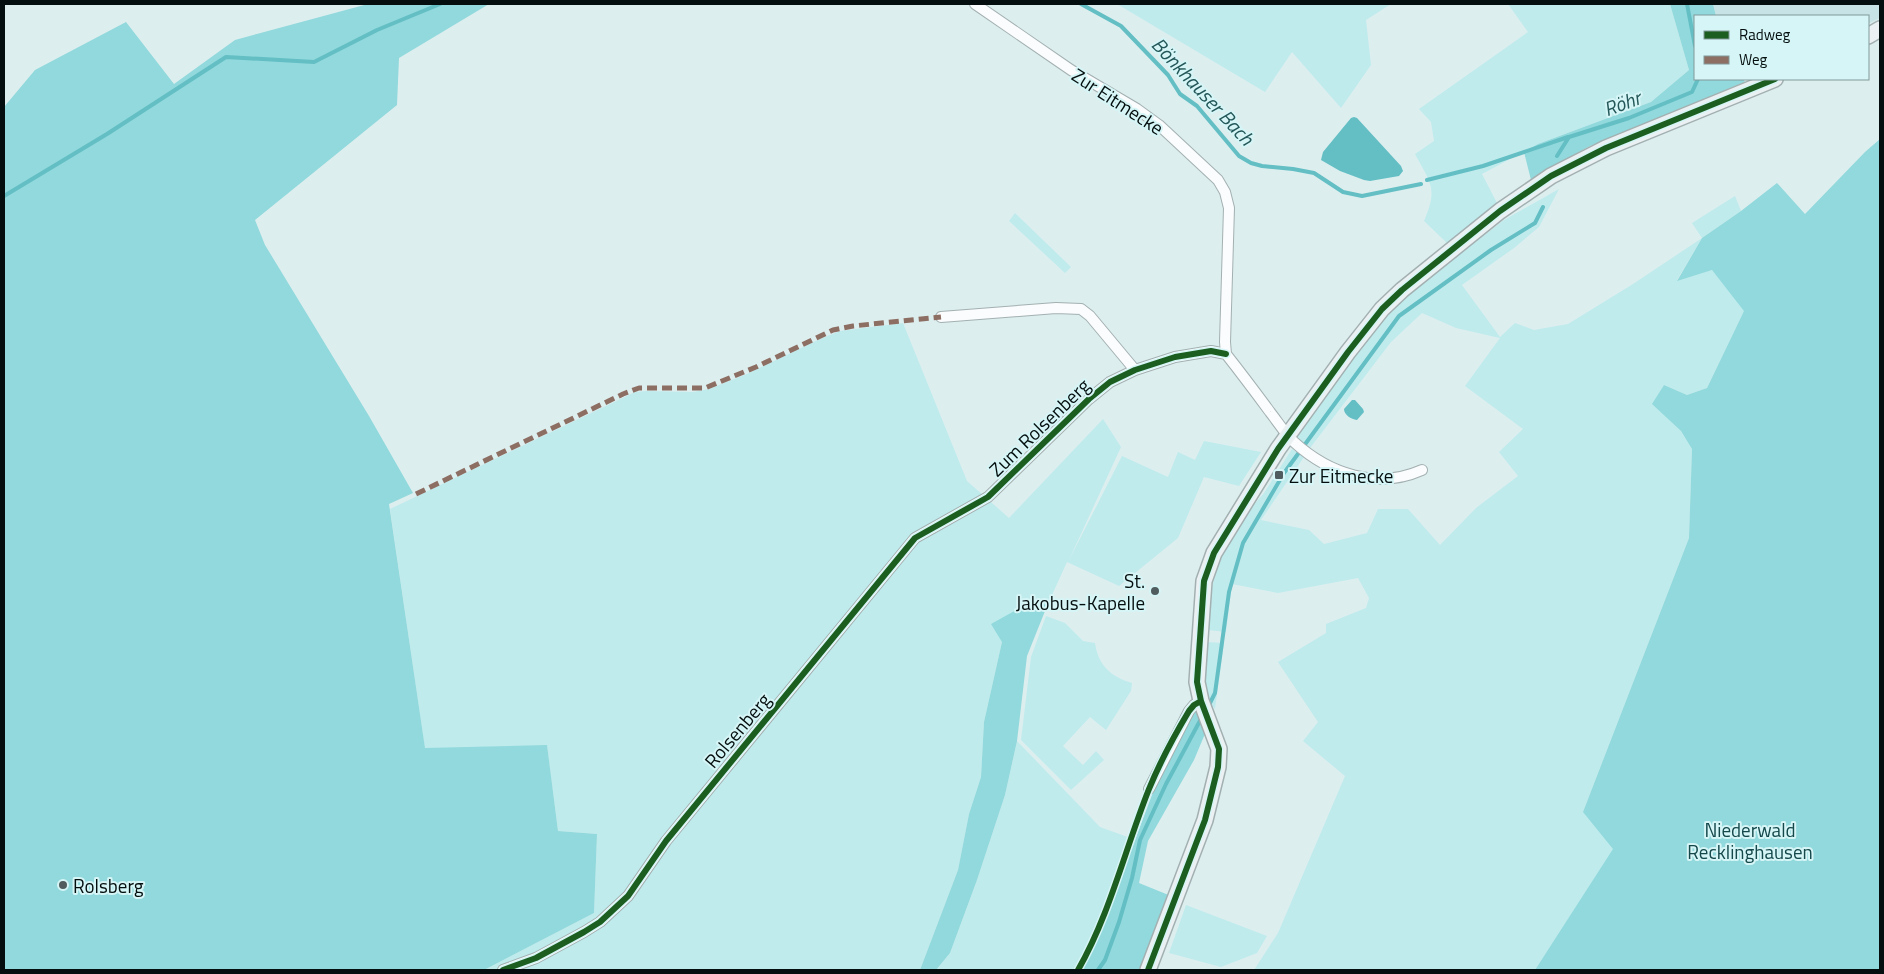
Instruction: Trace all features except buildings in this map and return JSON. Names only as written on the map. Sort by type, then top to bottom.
[{"type":"main road","points":[[1869,35],[1880,29]]},
{"type":"main road","points":[[1148,970],[1205,820],[1214,787],[1219,749],[1197,682],[1203,589],[1210,561],[1234,520],[1348,352],[1382,309],[1402,290],[1500,211],[1551,176],[1606,148],[1773,80]]},
{"type":"street","name":"Zur Eitmecke","points":[[977,6],[1071,70],[1136,109],[1182,146],[1223,186],[1229,208],[1226,354]]},
{"type":"street","points":[[941,317],[1056,308],[1081,309],[1090,316],[1135,370]]},
{"type":"street","name":"Zum Rolsenberg","points":[[988,497],[1104,386],[1135,370],[1175,357],[1211,351],[1226,354]]},
{"type":"street","points":[[1226,354],[1290,439],[1328,467],[1356,477],[1391,478],[1406,476],[1422,470]]},
{"type":"street","name":"Rolsenberg","points":[[503,970],[536,958],[584,932],[613,911],[628,896],[666,841],[915,538],[988,497]]},
{"type":"street","points":[[1150,789],[1189,711],[1194,704],[1202,702]]},
{"type":"shaded area","points":[[1713,4],[1880,4],[1880,18],[1869,24],[1869,15],[1716,15]]},
{"type":"shaded area","points":[[1354,117],[1401,166],[1403,171],[1399,176],[1370,181],[1364,180],[1340,171],[1321,160],[1323,152],[1351,118]]},
{"type":"shaded area","points":[[1352,400],[1355,400],[1364,412],[1357,420],[1352,419],[1344,411]]},
{"type":"green space","points":[[368,4],[489,4],[399,58],[397,105],[255,220],[265,245],[369,416],[413,493],[389,504],[425,748],[547,745],[558,831],[597,834],[594,913],[484,970],[4,970],[4,107],[35,70],[126,22],[174,84],[235,40]]},
{"type":"green space","points":[[1117,4],[1391,4],[1366,20],[1371,65],[1341,108],[1292,52],[1265,92]]},
{"type":"green space","points":[[1508,4],[1670,4],[1689,70],[1651,102],[1538,144],[1482,174],[1497,203],[1447,243],[1424,221],[1432,193],[1429,180],[1415,154],[1434,141],[1431,122],[1419,109],[1528,32]]},
{"type":"green space","points":[[1670,4],[1713,4],[1716,15],[1694,15],[1694,80],[1744,80],[1745,82],[1590,146],[1531,180],[1524,152],[1538,144],[1651,102],[1689,70]]},
{"type":"green space","name":"Niederwald Recklinghausen","points":[[1880,139],[1880,970],[1535,970],[1613,849],[1583,812],[1689,538],[1692,449],[1681,431],[1652,404],[1664,385],[1687,395],[1707,388],[1744,311],[1712,270],[1677,281],[1702,238],[1777,183],[1805,214]]},
{"type":"green space","points":[[1880,187],[1880,970],[1568,920],[1535,970],[1254,970],[1278,933],[1345,776],[1303,741],[1318,722],[1278,662],[1326,633],[1326,624],[1366,608],[1369,598],[1358,578],[1278,593],[1232,584],[1226,632],[1208,630],[1210,595],[1219,560],[1244,516],[1264,493],[1292,449],[1304,457],[1261,520],[1309,530],[1324,544],[1367,533],[1378,509],[1408,509],[1440,545],[1476,508],[1518,476],[1499,452],[1523,429],[1465,386],[1500,338],[1456,328],[1422,313],[1391,342],[1310,448],[1296,438],[1355,355],[1391,311],[1417,287],[1504,220],[1559,189],[1539,227],[1514,248],[1462,285],[1500,337],[1515,323],[1534,330],[1568,324],[1702,238],[1677,280],[1712,270],[1738,302]],"holes":[[[1743,313],[1658,732],[1583,812],[1689,538],[1692,449],[1681,431],[1653,404],[1664,385],[1687,395],[1707,388]]]},
{"type":"green space","points":[[1735,196],[1741,211],[1702,238],[1692,223]]},
{"type":"green space","points":[[1015,213],[1071,267],[1065,273],[1009,221]]},
{"type":"green space","points":[[903,323],[967,481],[1009,518],[1103,419],[1121,447],[1069,560],[1122,456],[1168,477],[1178,452],[1195,460],[1204,441],[1261,452],[1239,486],[1204,477],[1178,538],[1119,586],[1067,562],[1047,606],[1036,599],[1002,642],[984,722],[981,777],[969,814],[958,870],[920,970],[484,970],[594,913],[597,834],[558,831],[547,746],[425,749],[390,509],[635,392],[693,392],[709,389],[747,374],[840,331]]},
{"type":"green space","points":[[1036,599],[1047,606],[1027,656],[1017,741],[1005,795],[977,880],[950,953],[936,970],[920,970],[958,870],[969,814],[981,777],[984,722],[1002,642],[991,624]]},
{"type":"green space","points":[[1046,616],[1065,623],[1083,641],[1095,643],[1102,664],[1112,674],[1132,683],[1131,691],[1106,730],[1090,717],[1063,746],[1083,765],[1096,751],[1104,760],[1071,790],[1021,740],[1031,657]]},
{"type":"green space","points":[[1206,642],[1224,643],[1215,709],[1211,703],[1206,686]]},
{"type":"green space","points":[[1196,707],[1207,729],[1194,760],[1148,841],[1139,883],[1171,896],[1144,970],[1082,970],[1102,927],[1155,787]]},
{"type":"green space","points":[[1017,741],[1100,827],[1136,840],[1102,927],[1082,970],[936,970],[950,953],[977,880],[1005,795]]},
{"type":"green space","points":[[1186,905],[1267,936],[1257,953],[1221,967],[1169,953]]},
{"type":"waterway","points":[[4,196],[107,134],[226,57],[314,62],[377,30],[440,4]]},
{"type":"waterway","name":"Bönkhauser Bach","points":[[1081,4],[1121,26],[1168,75],[1180,94],[1197,106],[1239,156],[1251,163],[1314,173],[1343,192],[1362,196],[1421,184]]},
{"type":"waterway","name":"Röhr","points":[[1687,4],[1694,41]]},
{"type":"waterway","name":"Röhr","points":[[1557,156],[1569,137],[1629,118],[1692,92],[1698,80]]},
{"type":"waterway","points":[[1427,180],[1483,166],[1568,137]]},
{"type":"waterway","name":"Röhr","points":[[1208,707],[1215,693],[1229,592],[1243,543],[1284,473],[1399,316],[1491,250],[1535,223],[1543,207]]},
{"type":"waterway","name":"Röhr","points":[[1098,970],[1105,960],[1119,922],[1132,878],[1140,840],[1166,784],[1202,717]]},
{"type":"marked path","points":[[416,494],[639,388],[705,388],[756,367],[833,330],[853,326],[941,317]]},
{"type":"cycle path","points":[[1148,970],[1205,820],[1218,767],[1219,749],[1201,701],[1197,682],[1204,581],[1214,553],[1278,449],[1348,352],[1382,309],[1402,290],[1500,211],[1551,176],[1606,148],[1773,80]]},
{"type":"cycle path","points":[[503,970],[536,958],[584,932],[600,922],[628,896],[666,841],[915,538],[988,497],[1089,399],[1110,382],[1135,370],[1175,357],[1211,351],[1226,354]]},
{"type":"cycle path","points":[[1078,970],[1099,927],[1140,812],[1158,769],[1189,711],[1201,701]]},
{"type":"place","name":"Zur Eitmecke","points":[[1279,475]]},
{"type":"place","name":"St. Jakobus-Kapelle","points":[[1155,591]]},
{"type":"place","name":"Rolsberg","points":[[63,885]]}]
